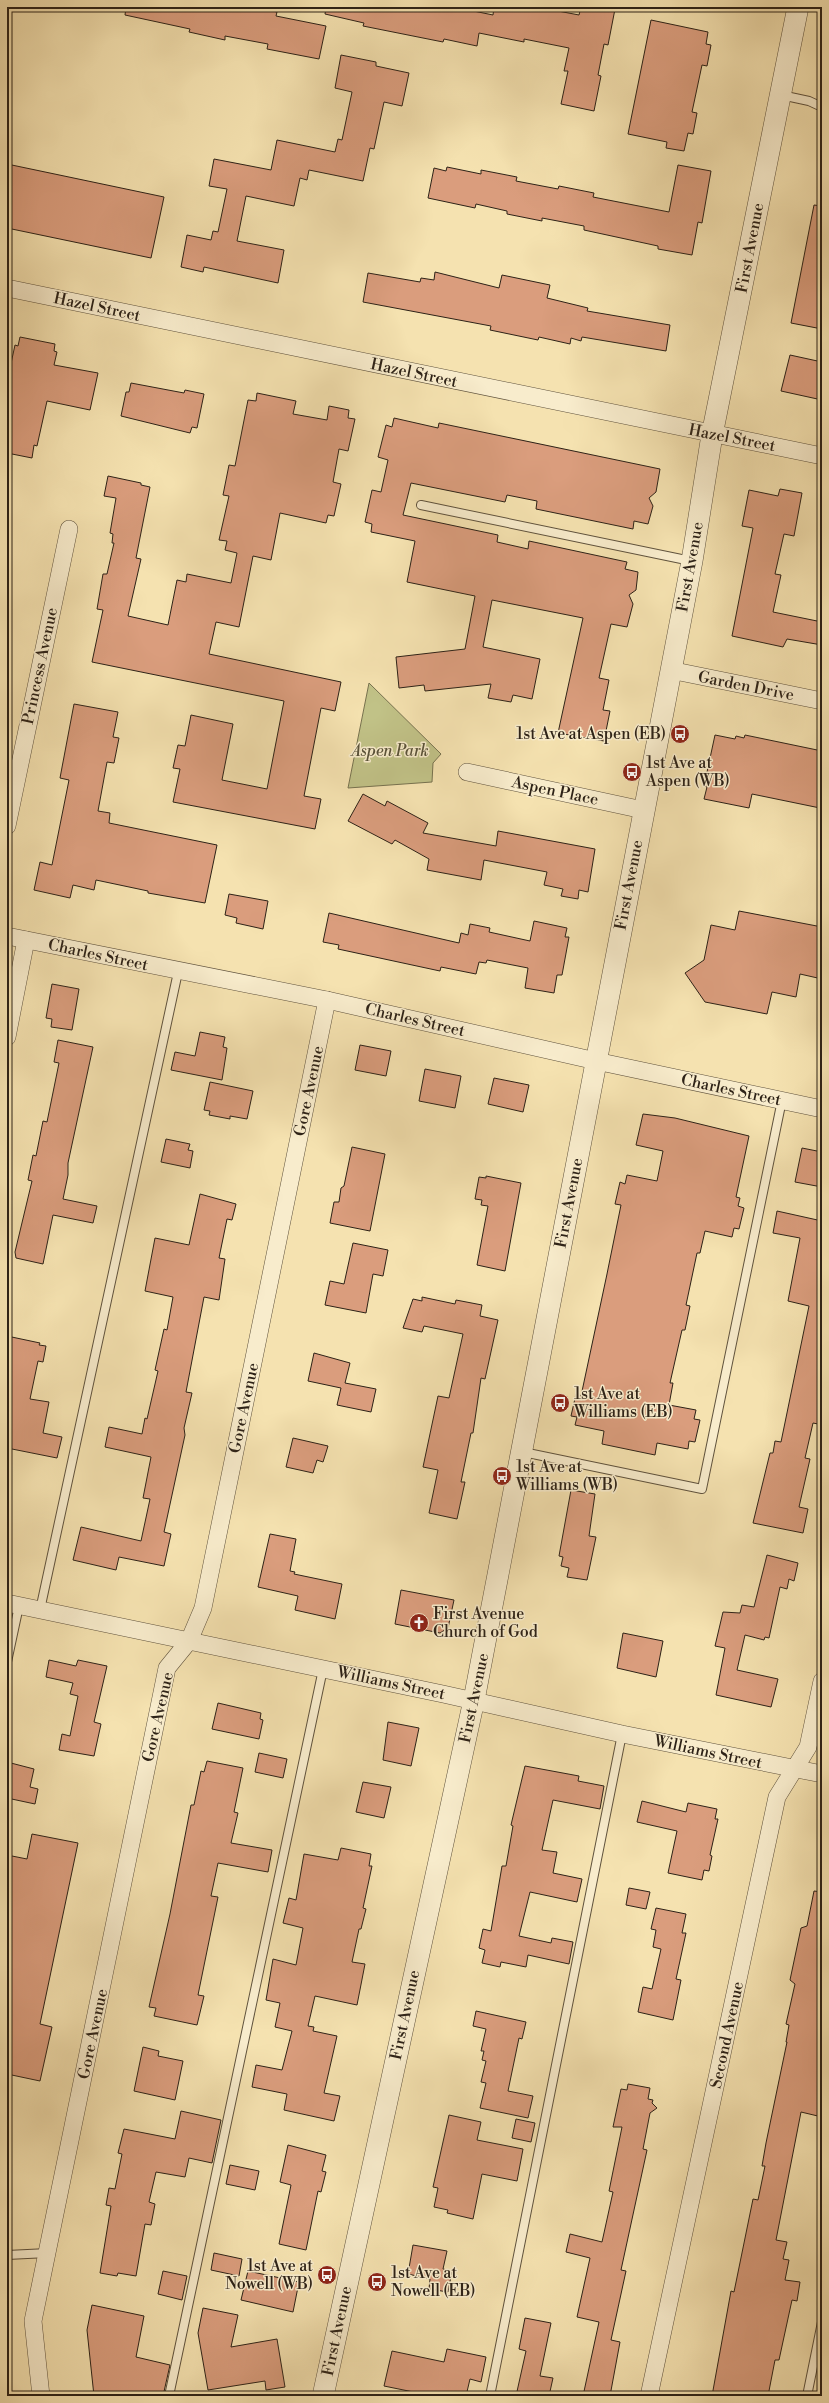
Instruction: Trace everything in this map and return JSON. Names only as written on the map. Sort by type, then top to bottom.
[{"type":"street","name":"First Avenue","points":[[323,2396],[474,1700],[643,810],[692,561],[712,435],[798,7]]},
{"type":"street","name":"Hazel Street","points":[[7,288],[712,435],[822,456]]},
{"type":"street","name":"Princess Avenue","points":[[7,826],[69,529]]},
{"type":"street","name":"Garden Drive","points":[[670,670],[822,701]]},
{"type":"street","name":"Aspen Place","points":[[467,772],[643,810]]},
{"type":"street","name":"Charles Street","points":[[7,936],[178,972],[327,1000],[596,1061],[822,1109]]},
{"type":"street","points":[[7,1037],[26,940]]},
{"type":"street","name":"Gore Avenue","points":[[41,2396],[33,2321],[167,1668],[189,1641],[203,1608],[327,1000]]},
{"type":"street","name":"Williams Street","points":[[13,1605],[474,1700],[622,1734],[822,1774]]},
{"type":"street","name":"Second Avenue","points":[[649,2396],[777,1797],[808,1747],[822,1681]]},
{"type":"lane","points":[[781,95],[822,107]]},
{"type":"lane","points":[[421,505],[692,561]]},
{"type":"lane","points":[[40,1610],[178,972]]},
{"type":"lane","points":[[522,1452],[702,1489],[782,1100]]},
{"type":"lane","points":[[7,1662],[13,1605]]},
{"type":"lane","points":[[169,2396],[323,1669]]},
{"type":"lane","points":[[490,2396],[622,1734]]},
{"type":"lane","points":[[7,2255],[48,2253]]},
{"type":"lane","points":[[807,2396],[822,2322]]},
{"type":"green space","name":"Aspen Park","points":[[369,683],[441,754],[433,763],[432,782],[348,788]]},
{"type":"building","points":[[126,7],[252,7],[277,12],[276,16],[326,26],[319,59],[267,49],[268,44],[225,36],[225,40],[189,32],[190,29],[125,15]]},
{"type":"building","points":[[326,7],[454,7],[493,15],[494,7],[537,7],[579,15],[581,7],[615,9],[608,45],[604,44],[598,75],[601,76],[594,111],[561,104],[568,71],[564,71],[569,48],[524,39],[524,42],[479,33],[477,46],[444,39],[443,42],[363,26],[364,23],[325,14]]},
{"type":"building","points":[[651,20],[708,32],[706,44],[711,45],[707,66],[702,65],[692,112],[697,113],[693,134],[688,133],[684,151],[666,148],[667,142],[628,134]]},
{"type":"building","points":[[341,55],[376,62],[376,66],[409,73],[402,106],[384,102],[374,149],[370,148],[363,181],[309,170],[307,180],[300,178],[294,206],[246,196],[237,241],[284,250],[278,283],[204,267],[203,272],[181,267],[187,235],[211,240],[213,231],[218,232],[227,189],[209,186],[214,159],[271,170],[277,140],[335,152],[338,139],[342,140],[352,92],[335,88]]},
{"type":"building","points":[[7,164],[164,197],[151,258],[7,228]]},
{"type":"building","points":[[678,165],[711,171],[702,223],[698,222],[692,255],[658,249],[658,246],[584,230],[584,226],[542,218],[542,221],[507,214],[507,211],[476,204],[475,208],[428,198],[434,168],[446,171],[447,167],[481,174],[481,170],[517,177],[516,181],[558,189],[559,186],[594,193],[593,197],[669,212]]},
{"type":"building","points":[[814,205],[822,206],[822,329],[791,323]]},
{"type":"building","points":[[435,272],[499,288],[502,275],[550,285],[547,298],[588,308],[587,311],[670,325],[666,351],[582,337],[581,341],[571,338],[570,344],[539,337],[538,340],[490,330],[491,326],[363,302],[368,273],[420,282],[421,278],[434,280]]},
{"type":"building","points":[[20,337],[55,344],[54,351],[57,352],[54,365],[98,373],[90,410],[47,401],[37,446],[34,445],[32,458],[7,453],[7,382],[15,345],[18,346]]},
{"type":"building","points":[[790,355],[822,362],[822,400],[781,391]]},
{"type":"building","points":[[131,383],[184,393],[185,390],[204,394],[197,428],[192,427],[190,433],[121,416],[126,392],[129,392]]},
{"type":"building","points":[[257,393],[296,401],[293,414],[327,420],[329,406],[349,410],[348,418],[355,419],[348,451],[339,449],[333,482],[341,484],[334,516],[328,515],[326,523],[280,513],[271,560],[253,556],[239,627],[216,622],[209,654],[341,682],[335,711],[321,708],[304,796],[321,799],[315,829],[173,802],[180,769],[173,768],[178,745],[185,746],[191,715],[233,724],[222,780],[267,789],[284,701],[92,662],[103,610],[97,609],[103,574],[107,574],[114,543],[112,543],[113,534],[110,533],[116,498],[104,496],[108,476],[141,483],[141,485],[150,487],[136,558],[141,559],[128,616],[168,625],[177,580],[186,582],[187,574],[231,583],[237,553],[225,550],[227,541],[219,540],[229,496],[223,495],[229,465],[235,466],[248,400],[256,401]]},
{"type":"building","points":[[394,418],[438,428],[439,423],[660,469],[656,492],[649,498],[653,506],[648,524],[634,521],[633,529],[536,509],[537,501],[507,495],[505,502],[411,483],[403,515],[498,535],[497,542],[528,549],[529,541],[627,562],[625,569],[638,572],[636,590],[629,595],[633,604],[627,627],[611,624],[599,678],[609,680],[603,710],[610,711],[604,741],[558,733],[583,618],[492,600],[483,647],[540,659],[532,699],[513,695],[511,702],[488,698],[491,684],[425,691],[424,685],[399,688],[396,657],[465,649],[475,596],[407,582],[415,541],[371,532],[372,524],[365,522],[372,490],[381,492],[388,460],[378,457],[386,425],[392,427]]},
{"type":"building","points":[[780,489],[802,493],[794,536],[784,534],[775,574],[781,575],[773,612],[822,622],[822,645],[787,639],[783,647],[732,636],[753,528],[742,526],[749,490],[778,496]]},
{"type":"building","points":[[74,704],[118,712],[113,737],[119,738],[114,763],[107,762],[98,811],[110,813],[109,823],[217,845],[205,903],[148,893],[148,891],[96,880],[94,890],[73,885],[70,898],[34,890],[40,862],[52,865],[69,780],[60,778]]},
{"type":"building","points":[[715,735],[735,739],[736,736],[744,738],[745,735],[822,751],[822,798],[820,808],[752,794],[749,808],[704,799],[707,787],[704,786]]},
{"type":"building","points":[[363,794],[385,806],[387,801],[428,823],[423,833],[496,846],[498,831],[595,849],[588,892],[579,890],[578,899],[561,896],[563,889],[544,885],[547,872],[484,860],[481,880],[427,870],[429,859],[395,840],[392,844],[348,821]]},
{"type":"building","points":[[229,894],[268,901],[263,929],[236,923],[237,918],[225,915]]},
{"type":"building","points":[[739,911],[822,927],[822,979],[800,974],[796,997],[772,992],[767,1014],[705,1002],[685,973],[704,960],[711,925],[735,930]]},
{"type":"building","points":[[329,913],[459,943],[461,933],[468,935],[470,924],[490,928],[489,932],[530,941],[534,921],[567,928],[565,937],[569,937],[562,975],[557,975],[554,993],[525,988],[528,968],[487,960],[486,963],[479,962],[476,974],[441,967],[440,971],[338,949],[339,945],[323,942]]},
{"type":"building","points":[[52,984],[79,989],[72,1030],[51,1027],[52,1019],[46,1018]]},
{"type":"building","points":[[200,1032],[225,1037],[223,1047],[227,1048],[222,1080],[171,1070],[175,1052],[195,1056]]},
{"type":"building","points":[[58,1040],[93,1047],[68,1163],[68,1175],[63,1199],[97,1206],[93,1223],[53,1215],[43,1264],[16,1258],[15,1252],[32,1181],[28,1180],[33,1155],[36,1156],[43,1121],[47,1122],[59,1063],[54,1062]]},
{"type":"building","points":[[360,1045],[391,1051],[386,1076],[355,1070]]},
{"type":"building","points":[[425,1069],[461,1076],[455,1108],[419,1101]]},
{"type":"building","points":[[494,1078],[529,1085],[523,1112],[488,1104]]},
{"type":"building","points":[[210,1082],[253,1091],[247,1119],[230,1116],[230,1119],[209,1115],[210,1111],[204,1110]]},
{"type":"building","points":[[643,1114],[675,1118],[749,1136],[736,1197],[740,1198],[738,1206],[744,1208],[739,1229],[734,1228],[732,1237],[705,1231],[700,1253],[697,1253],[686,1305],[690,1306],[685,1330],[682,1330],[670,1383],[673,1383],[669,1405],[696,1410],[694,1419],[700,1420],[695,1442],[689,1441],[688,1449],[657,1443],[655,1455],[602,1444],[604,1431],[575,1425],[577,1417],[571,1416],[576,1394],[581,1396],[607,1274],[621,1205],[615,1204],[620,1182],[625,1184],[627,1175],[657,1181],[663,1151],[636,1145]]},
{"type":"building","points":[[166,1139],[190,1144],[188,1150],[193,1151],[190,1168],[161,1162]]},
{"type":"building","points":[[352,1147],[385,1154],[370,1231],[330,1223],[334,1202],[339,1202],[341,1188],[344,1186]]},
{"type":"building","points":[[802,1148],[822,1152],[822,1187],[795,1182]]},
{"type":"building","points":[[486,1176],[521,1183],[505,1271],[477,1265],[488,1206],[481,1205],[482,1200],[475,1199],[479,1177],[486,1178]]},
{"type":"building","points":[[200,1194],[236,1204],[232,1220],[227,1219],[219,1258],[225,1259],[219,1300],[204,1297],[186,1392],[192,1393],[184,1428],[185,1435],[164,1532],[171,1534],[164,1566],[119,1557],[116,1570],[73,1560],[81,1527],[141,1541],[150,1499],[143,1498],[151,1457],[105,1447],[109,1427],[142,1434],[158,1371],[155,1370],[164,1329],[167,1330],[173,1297],[145,1291],[155,1238],[189,1245]]},
{"type":"building","points":[[777,1211],[822,1221],[822,1402],[818,1424],[813,1423],[805,1458],[810,1459],[799,1507],[808,1509],[803,1533],[753,1523],[770,1453],[773,1453],[775,1441],[781,1442],[809,1306],[788,1301],[800,1238],[773,1233]]},
{"type":"building","points":[[353,1243],[388,1250],[383,1276],[373,1274],[366,1313],[325,1305],[330,1281],[344,1284]]},
{"type":"building","points":[[422,1297],[455,1304],[456,1300],[482,1305],[480,1316],[498,1320],[485,1379],[481,1378],[473,1433],[471,1433],[461,1482],[465,1482],[457,1519],[429,1513],[438,1470],[423,1467],[438,1396],[449,1398],[463,1334],[424,1326],[422,1332],[403,1328],[413,1299],[422,1301]]},
{"type":"building","points":[[7,1336],[40,1343],[39,1345],[46,1346],[43,1362],[38,1361],[30,1399],[49,1402],[43,1433],[62,1437],[57,1458],[7,1448]]},
{"type":"building","points":[[314,1353],[350,1363],[345,1383],[376,1389],[371,1412],[337,1405],[341,1388],[308,1381]]},
{"type":"building","points":[[293,1438],[328,1446],[323,1462],[317,1460],[313,1473],[286,1467]]},
{"type":"building","points":[[571,1490],[595,1494],[589,1536],[596,1537],[587,1580],[567,1577],[569,1568],[561,1566],[563,1557],[559,1556]]},
{"type":"building","points":[[270,1534],[296,1539],[290,1571],[295,1572],[294,1574],[342,1584],[335,1619],[295,1610],[298,1596],[258,1587]]},
{"type":"building","points":[[767,1555],[798,1563],[794,1581],[789,1579],[787,1589],[780,1587],[769,1638],[765,1637],[764,1640],[745,1635],[737,1670],[778,1679],[771,1707],[716,1695],[725,1648],[715,1646],[723,1612],[740,1613],[742,1605],[754,1607]]},
{"type":"building","points":[[401,1590],[454,1600],[448,1628],[440,1633],[395,1624]]},
{"type":"building","points":[[623,1633],[663,1641],[656,1677],[617,1668]]},
{"type":"building","points":[[49,1660],[76,1666],[78,1660],[107,1666],[94,1722],[101,1724],[94,1756],[59,1750],[62,1734],[70,1736],[78,1696],[70,1694],[73,1683],[46,1677]]},
{"type":"building","points":[[218,1703],[261,1713],[260,1719],[263,1720],[259,1739],[212,1729]]},
{"type":"building","points":[[388,1722],[419,1728],[411,1766],[383,1760]]},
{"type":"building","points":[[259,1753],[287,1759],[283,1778],[255,1772]]},
{"type":"building","points":[[207,1761],[243,1768],[234,1812],[238,1813],[231,1843],[272,1850],[268,1872],[218,1863],[211,1896],[218,1897],[198,1995],[204,1996],[197,2025],[154,2016],[156,2008],[149,2007],[170,1914],[191,1805],[194,1805],[201,1771],[204,1772]]},
{"type":"building","points":[[7,1762],[34,1769],[30,1787],[38,1789],[35,1804],[7,1798]]},
{"type":"building","points":[[525,1766],[579,1776],[578,1781],[604,1786],[600,1809],[553,1800],[542,1850],[557,1852],[553,1873],[582,1879],[577,1902],[530,1892],[519,1936],[551,1943],[552,1938],[573,1942],[569,1964],[528,1955],[526,1967],[501,1962],[500,1967],[482,1963],[485,1950],[479,1948],[483,1929],[491,1931],[502,1866],[506,1866],[513,1826],[511,1825]]},
{"type":"building","points":[[363,1782],[391,1787],[384,1818],[356,1812]]},
{"type":"building","points":[[642,1801],[686,1812],[688,1803],[717,1809],[715,1819],[718,1819],[710,1855],[712,1856],[709,1871],[704,1870],[702,1880],[668,1873],[677,1831],[637,1822]]},
{"type":"building","points":[[32,1834],[78,1843],[40,2024],[52,2027],[40,2081],[7,2074],[7,1855],[27,1859]]},
{"type":"building","points":[[341,1848],[371,1854],[369,1866],[372,1866],[363,1908],[366,1909],[361,1929],[359,1929],[352,1962],[365,1964],[357,2005],[315,1996],[308,2026],[314,2027],[313,2031],[337,2036],[324,2093],[340,2096],[334,2121],[284,2110],[287,2094],[252,2087],[256,2065],[282,2070],[292,2031],[275,2027],[280,2003],[266,2000],[273,1959],[296,1965],[303,1928],[283,1923],[289,1898],[296,1900],[304,1854],[338,1860]]},
{"type":"building","points":[[629,1888],[650,1892],[646,1909],[626,1905]]},
{"type":"building","points":[[814,1891],[822,1892],[822,2117],[801,2112],[776,2240],[787,2242],[783,2259],[789,2260],[785,2280],[800,2282],[797,2301],[792,2300],[779,2360],[775,2360],[768,2396],[712,2396],[731,2291],[734,2292],[753,2199],[758,2200],[765,2166],[762,2166],[787,2042],[789,2025],[786,2024],[795,1984],[790,1980],[801,1928],[807,1926]]},
{"type":"building","points":[[656,1908],[686,1914],[682,1933],[686,1933],[676,1979],[681,1980],[673,2020],[638,2012],[643,1987],[652,1989],[661,1949],[653,1947],[656,1930],[651,1929]]},
{"type":"building","points":[[476,2011],[526,2022],[522,2039],[519,2038],[508,2091],[533,2096],[528,2118],[480,2108],[486,2083],[481,2082],[486,2061],[482,2060],[484,2051],[481,2051],[486,2029],[473,2026]]},
{"type":"building","points":[[143,2047],[159,2051],[158,2056],[183,2061],[175,2100],[134,2091]]},
{"type":"building","points":[[628,2084],[650,2088],[648,2099],[653,2100],[652,2103],[657,2108],[650,2113],[643,2149],[647,2150],[621,2270],[626,2271],[611,2340],[620,2342],[610,2396],[583,2396],[599,2322],[577,2317],[590,2258],[566,2252],[570,2234],[602,2242],[613,2192],[609,2191],[622,2127],[613,2127],[621,2089],[627,2090]]},
{"type":"building","points":[[181,2111],[221,2120],[212,2163],[189,2158],[185,2177],[156,2172],[149,2202],[155,2204],[151,2225],[145,2224],[136,2276],[118,2273],[117,2276],[100,2273],[111,2206],[106,2205],[109,2188],[115,2189],[122,2154],[118,2153],[124,2129],[175,2139]]},
{"type":"building","points":[[449,2115],[481,2122],[477,2140],[523,2149],[517,2181],[482,2174],[473,2219],[447,2213],[448,2210],[434,2207],[438,2188],[433,2187]]},
{"type":"building","points":[[516,2119],[535,2123],[531,2142],[512,2138]]},
{"type":"building","points":[[288,2145],[326,2155],[322,2171],[326,2172],[321,2192],[318,2191],[306,2250],[279,2244],[291,2185],[280,2182]]},
{"type":"building","points":[[230,2165],[259,2171],[255,2190],[226,2184]]},
{"type":"building","points":[[413,2245],[447,2251],[443,2269],[452,2271],[448,2292],[429,2289],[430,2279],[408,2274]]},
{"type":"building","points":[[214,2253],[242,2259],[239,2276],[211,2270]]},
{"type":"building","points":[[163,2271],[187,2276],[182,2300],[158,2294]]},
{"type":"building","points":[[248,2271],[299,2282],[293,2312],[241,2300]]},
{"type":"building","points":[[92,2305],[144,2316],[136,2357],[170,2365],[163,2396],[135,2396],[136,2392],[94,2396],[87,2330]]},
{"type":"building","points":[[203,2308],[238,2315],[231,2347],[277,2339],[285,2387],[266,2390],[265,2381],[208,2390],[198,2333]]},
{"type":"building","points":[[525,2318],[551,2323],[540,2376],[553,2378],[549,2396],[516,2396],[526,2351],[519,2349]]},
{"type":"building","points":[[447,2349],[486,2357],[481,2382],[470,2379],[466,2396],[433,2396],[384,2386],[392,2351],[444,2362]]},
{"type":"place","name":"1st Ave at Aspen (EB)","points":[[680,734]]},
{"type":"place","name":"1st Ave at Aspen (WB)","points":[[632,772]]},
{"type":"place","name":"1st Ave at Williams (EB)","points":[[560,1403]]},
{"type":"place","name":"1st Ave at Williams (WB)","points":[[502,1476]]},
{"type":"place","name":"First Avenue Church of God","points":[[419,1623]]},
{"type":"place","name":"1st Ave at Nowell (WB)","points":[[327,2275]]},
{"type":"place","name":"1st Ave at Nowell (EB)","points":[[377,2282]]}]
